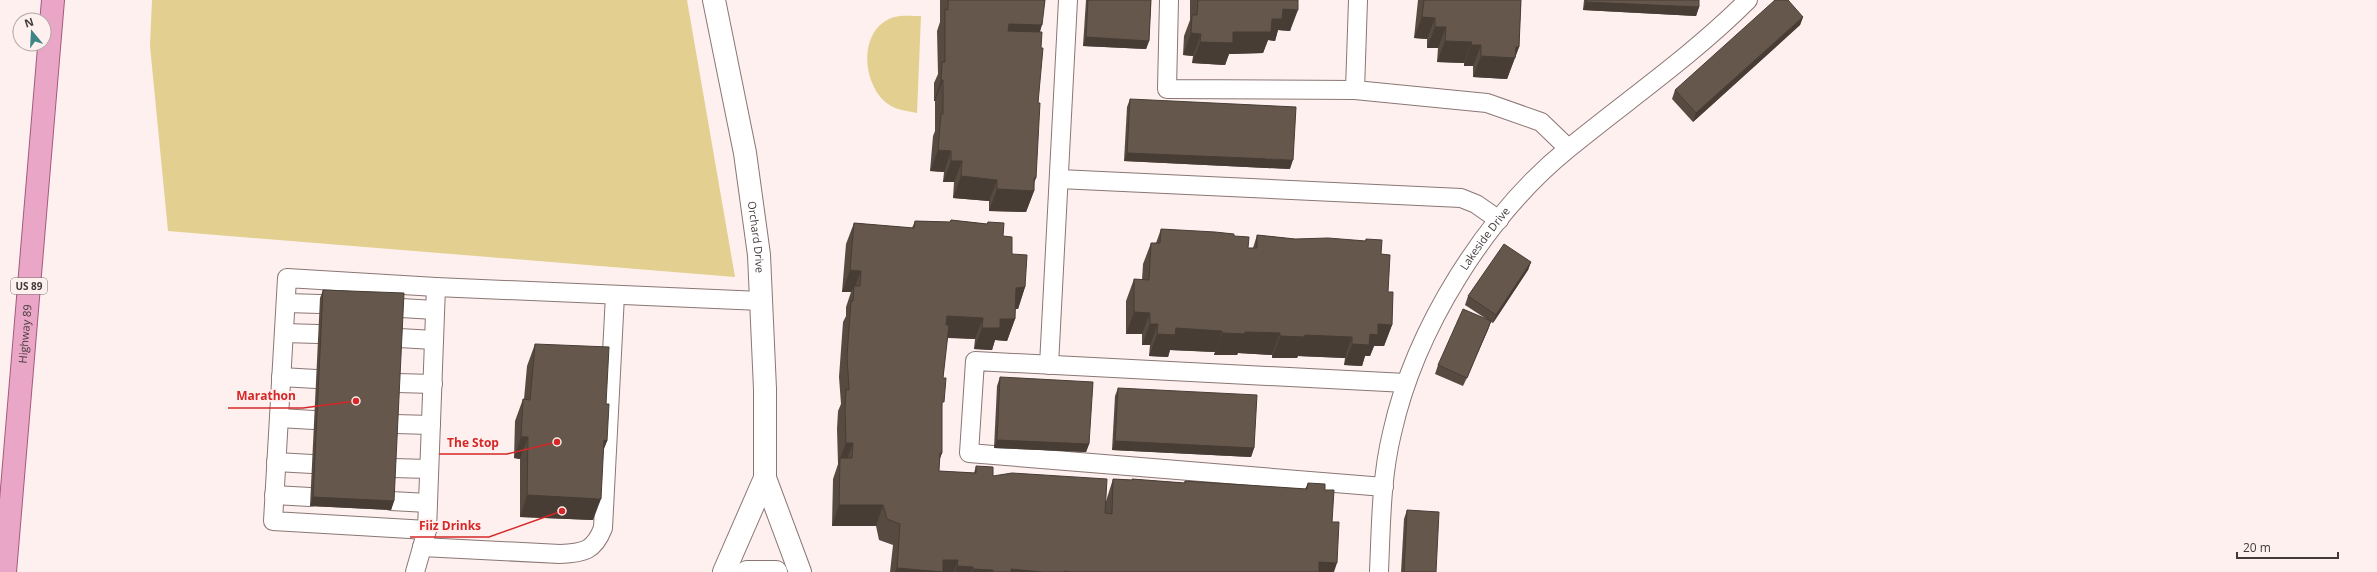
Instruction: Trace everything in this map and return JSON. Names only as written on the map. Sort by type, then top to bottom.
[{"type":"main road","name":"Highway 89","points":[[5,572],[53,0]]},
{"type":"street","name":"Orchard Drive","points":[[714,0],[753,204],[761,301],[765,389],[765,478],[800,572]]},
{"type":"street","name":"Orchard Drive","points":[[724,572],[765,478]]},
{"type":"street","points":[[746,572],[776,572]]},
{"type":"lane","points":[[1049,365],[1068,0]]},
{"type":"lane","points":[[1169,0],[1167,89],[1356,90],[1487,103],[1541,122],[1568,148]]},
{"type":"lane","points":[[1356,90],[1358,0]]},
{"type":"lane","name":"Lakeside Drive","points":[[1379,572],[1384,487],[1391,433],[1406,383],[1450,290],[1499,220],[1531,182],[1568,148],[1644,90],[1731,18],[1748,0]]},
{"type":"lane","points":[[1059,179],[1461,198],[1476,204],[1499,220]]},
{"type":"lane","points":[[427,530],[273,521],[287,278],[436,287],[761,301]]},
{"type":"lane","points":[[415,572],[427,530],[436,287]]},
{"type":"lane","points":[[422,547],[560,554],[578,553],[589,550],[599,539],[603,528],[604,516],[615,295]]},
{"type":"lane","points":[[286,302],[320,304]]},
{"type":"lane","points":[[401,308],[435,310]]},
{"type":"lane","points":[[284,333],[318,334]]},
{"type":"lane","points":[[399,338],[434,340]]},
{"type":"lane","points":[[1384,487],[969,453],[974,361],[1406,383]]},
{"type":"lane","points":[[281,377],[316,379]]},
{"type":"lane","points":[[397,383],[433,384]]},
{"type":"lane","points":[[279,418],[314,420]]},
{"type":"lane","points":[[395,424],[431,425]]},
{"type":"lane","points":[[276,462],[312,464]]},
{"type":"lane","points":[[393,468],[429,469]]},
{"type":"lane","points":[[274,496],[310,497]]},
{"type":"lane","points":[[391,501],[428,503]]},
{"type":"shaded area","points":[[152,0],[687,0],[735,277],[168,231],[150,46]]},
{"type":"shaded area","points":[[897,16],[921,16],[917,113],[894,108],[879,95],[873,84],[867,58],[869,45],[874,33],[882,23]]},
{"type":"building","points":[[948,0],[1045,0],[1042,25],[1009,24],[1008,31],[1042,32],[1041,48],[1043,48],[1038,103],[1040,103],[1034,191],[997,189],[997,180],[961,176],[962,161],[951,161],[951,151],[938,150],[941,114],[943,114],[943,80],[941,80],[942,62],[945,62],[945,9],[948,10]]},
{"type":"building","points":[[1088,0],[1151,0],[1149,41],[1086,37]]},
{"type":"building","points":[[1198,0],[1298,0],[1298,10],[1283,9],[1282,19],[1272,19],[1271,32],[1233,32],[1233,43],[1200,42],[1201,34],[1191,33],[1192,15],[1197,15]]},
{"type":"building","points":[[1424,0],[1521,0],[1519,47],[1516,47],[1515,58],[1481,56],[1481,45],[1471,45],[1472,42],[1445,41],[1446,27],[1435,27],[1435,18],[1422,17]]},
{"type":"building","points":[[1586,0],[1699,0],[1699,7],[1586,2]]},
{"type":"building","points":[[1775,0],[1788,0],[1803,17],[1696,113],[1675,90]]},
{"type":"building","points":[[1130,99],[1296,107],[1293,160],[1127,153]]},
{"type":"building","points":[[951,220],[987,224],[988,222],[1004,223],[1003,236],[1012,237],[1012,254],[1027,255],[1025,287],[1016,288],[1015,319],[1000,319],[1000,328],[982,328],[983,318],[947,316],[946,325],[949,325],[943,378],[946,378],[944,402],[942,402],[942,453],[940,453],[939,471],[976,473],[976,466],[993,467],[993,476],[1012,473],[1107,479],[1105,513],[1112,514],[1113,479],[1185,483],[1185,481],[1307,489],[1308,483],[1325,484],[1325,490],[1334,490],[1332,522],[1339,522],[1337,563],[1319,562],[1319,572],[1043,572],[1011,569],[1011,572],[993,572],[993,570],[973,569],[973,567],[957,566],[958,560],[943,560],[943,572],[897,568],[900,524],[887,519],[883,505],[839,505],[840,458],[852,458],[853,443],[846,443],[845,408],[846,389],[849,390],[847,356],[851,301],[853,301],[854,286],[860,286],[861,271],[850,270],[854,223],[914,228],[915,221],[950,222]]},
{"type":"building","points":[[1161,229],[1215,232],[1249,237],[1248,248],[1257,248],[1257,235],[1295,239],[1328,238],[1366,241],[1366,239],[1382,240],[1381,254],[1390,255],[1388,292],[1393,292],[1392,325],[1378,324],[1378,335],[1370,334],[1369,345],[1352,344],[1352,337],[1305,335],[1304,337],[1280,336],[1280,333],[1222,333],[1222,331],[1176,328],[1175,335],[1157,334],[1158,324],[1150,324],[1150,313],[1134,312],[1134,279],[1149,280],[1151,243],[1160,243]]},
{"type":"building","points":[[1504,244],[1531,262],[1496,315],[1468,296]]},
{"type":"building","points":[[323,290],[404,293],[394,501],[313,497]]},
{"type":"building","points":[[1463,309],[1491,321],[1467,378],[1438,365]]},
{"type":"building","points":[[535,344],[609,347],[606,404],[609,404],[607,441],[604,440],[601,499],[527,495],[528,437],[521,437],[523,399],[530,400]]},
{"type":"building","points":[[1000,377],[1093,382],[1089,444],[997,440]]},
{"type":"building","points":[[1118,388],[1257,395],[1254,448],[1115,441]]},
{"type":"building","points":[[1407,510],[1439,512],[1436,572],[1404,572]]},
{"type":"place","name":"Marathon","points":[[356,401]]},
{"type":"place","name":"The Stop","points":[[557,442]]},
{"type":"place","name":"Fiiz Drinks","points":[[562,511]]}]
